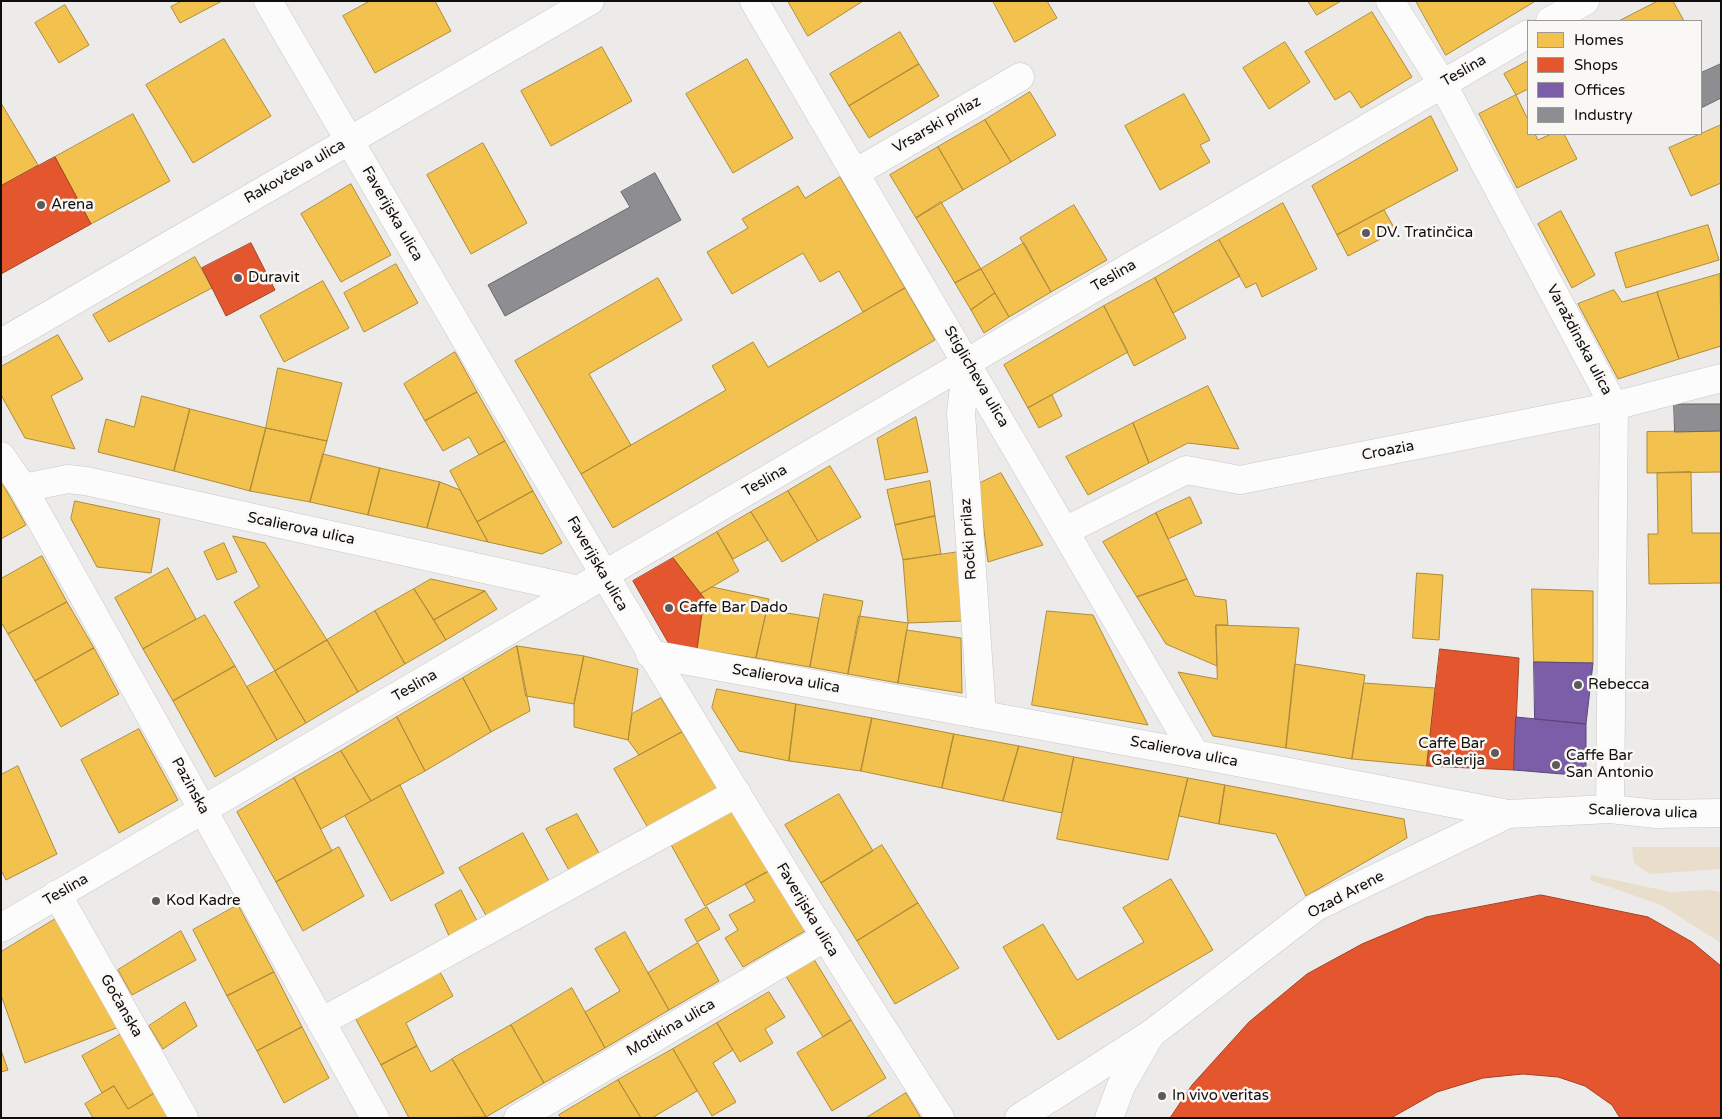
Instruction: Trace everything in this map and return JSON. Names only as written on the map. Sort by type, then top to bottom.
[{"type":"street","name":"Faverijska ulica","points":[[268,1],[603,576],[824,938],[940,1118]]},
{"type":"street","name":"Rakovčeva ulica","points":[[1,343],[590,1]]},
{"type":"street","name":"Stiglicheva ulica","points":[[754,1],[1195,754]]},
{"type":"street","name":"Varaždinska ulica","points":[[1390,1],[1442,83],[1614,406],[1610,808]]},
{"type":"street","points":[[1552,20],[1584,1]]},
{"type":"street","name":"Teslina","points":[[2,924],[204,809],[1527,35]]},
{"type":"street","name":"Vrsarski prilaz","points":[[855,173],[1020,77]]},
{"type":"street","name":"Ročki prilaz","points":[[967,363],[961,413],[982,715]]},
{"type":"street","name":"Croazia","points":[[1065,531],[1186,470],[1240,480],[1614,406],[1721,378]]},
{"type":"street","name":"Pazinska","points":[[1,456],[24,488],[375,1118]]},
{"type":"street","name":"Scalierova ulica","points":[[24,488],[68,479],[86,481],[579,590]]},
{"type":"street","name":"Scalierova ulica","points":[[650,654],[1195,754],[1508,814],[1610,808],[1656,814],[1721,813]]},
{"type":"street","points":[[321,1022],[737,793]]},
{"type":"street","name":"Ozad Arene","points":[[1019,1118],[1151,1034],[1316,907],[1508,814]]},
{"type":"street","name":"Gočanska","points":[[57,894],[184,1118]]},
{"type":"street","name":"Motikina ulica","points":[[518,1118],[824,938]]},
{"type":"street","name":"Ozad Arene","points":[[1109,1118],[1121,1086],[1151,1034]]},
{"type":"shaded area","points":[[1632,847],[1721,847],[1721,869],[1650,874],[1634,863]]},
{"type":"shaded area","points":[[1591,875],[1671,892],[1710,890],[1721,892],[1721,943],[1661,905],[1590,880]]},
{"type":"building: Homes","points":[[182,1],[222,1],[180,23],[171,7]]},
{"type":"building: Homes","points":[[370,1],[435,1],[451,31],[375,73],[343,16]]},
{"type":"building: Homes","points":[[788,1],[863,1],[808,36]]},
{"type":"building: Homes","points":[[993,1],[1047,1],[1057,18],[1015,42]]},
{"type":"building: Homes","points":[[1308,1],[1341,1],[1317,15]]},
{"type":"building: Homes","points":[[1416,1],[1534,1],[1534,2],[1446,55]]},
{"type":"building: Homes","points":[[1658,1],[1673,1],[1683,20],[1621,20]]},
{"type":"building: Homes","points":[[65,5],[89,45],[59,63],[35,23]]},
{"type":"building: Homes","points":[[1372,12],[1412,77],[1361,108],[1350,91],[1335,100],[1305,52]]},
{"type":"building: Homes","points":[[900,32],[919,64],[849,106],[830,74]]},
{"type":"building: Homes","points":[[224,39],[271,116],[193,163],[146,85]]},
{"type":"building: Homes","points":[[1285,42],[1310,82],[1269,109],[1243,68]]},
{"type":"building: Homes","points":[[602,47],[632,101],[551,146],[521,91]]},
{"type":"building: Homes","points":[[747,59],[793,138],[733,173],[686,94]]},
{"type":"building: Homes","points":[[1527,62],[1527,90],[1516,95],[1504,74]]},
{"type":"building: Homes","points":[[919,64],[939,96],[869,138],[849,106]]},
{"type":"building: Homes","points":[[1030,92],[1056,135],[1011,162],[985,120]]},
{"type":"building: Homes","points":[[1184,94],[1210,140],[1200,145],[1210,162],[1160,190],[1125,126]]},
{"type":"building: Homes","points":[[1516,95],[1527,118],[1527,135],[1536,135],[1538,140],[1549,135],[1565,135],[1577,159],[1517,188],[1479,114]]},
{"type":"building: Homes","points":[[1,103],[38,165],[1,186]]},
{"type":"building: Homes","points":[[133,114],[170,181],[91,224],[55,157]]},
{"type":"building: Homes","points":[[1431,116],[1458,170],[1337,235],[1312,186]]},
{"type":"building: Homes","points":[[985,120],[1011,162],[963,190],[938,147]]},
{"type":"building: Homes","points":[[1721,125],[1721,183],[1691,196],[1669,148]]},
{"type":"building: Homes","points":[[483,143],[527,223],[471,254],[427,175]]},
{"type":"building: Homes","points":[[938,147],[963,190],[916,218],[890,175]]},
{"type":"building: Homes","points":[[840,177],[905,288],[863,312],[839,271],[820,282],[803,253],[732,294],[707,252],[748,228],[742,219],[798,186],[805,198]]},
{"type":"building: Homes","points":[[351,184],[391,255],[341,282],[301,214]]},
{"type":"building: Homes","points":[[941,202],[981,269],[955,283],[916,218]]},
{"type":"building: Homes","points":[[1283,203],[1317,269],[1262,297],[1256,283],[1246,288],[1219,240]]},
{"type":"building: Homes","points":[[1074,205],[1107,260],[1051,292],[1020,238]]},
{"type":"building: Homes","name":"DV. Tratinčica","points":[[1384,210],[1396,231],[1348,256],[1337,235]]},
{"type":"building: Homes","points":[[1561,211],[1595,275],[1572,288],[1538,224]]},
{"type":"building: Homes","points":[[1708,225],[1719,260],[1626,288],[1615,253]]},
{"type":"building: Homes","points":[[1219,240],[1240,276],[1173,313],[1155,278]]},
{"type":"building: Homes","points":[[1024,243],[1051,292],[1009,317],[981,269]]},
{"type":"building: Homes","points":[[195,257],[212,288],[109,342],[93,315]]},
{"type":"building: Homes","points":[[396,264],[418,303],[364,332],[344,293]]},
{"type":"building: Homes","points":[[981,269],[995,293],[971,310],[955,283]]},
{"type":"building: Homes","points":[[1720,274],[1721,346],[1679,359],[1657,292]]},
{"type":"building: Homes","points":[[658,278],[682,320],[589,374],[631,445],[581,474],[515,361]]},
{"type":"building: Homes","points":[[1155,278],[1186,338],[1134,366],[1104,306]]},
{"type":"building: Homes","points":[[323,281],[349,328],[284,362],[260,316]]},
{"type":"building: Homes","points":[[905,288],[935,340],[613,528],[581,474],[726,390],[712,366],[753,342],[768,367]]},
{"type":"building: Homes","points":[[1614,290],[1622,302],[1657,292],[1679,359],[1618,379],[1578,304]]},
{"type":"building: Homes","points":[[995,293],[1009,317],[984,333],[971,310]]},
{"type":"building: Homes","points":[[1104,306],[1128,352],[1028,408],[1004,365]]},
{"type":"building: Homes","points":[[58,335],[83,379],[51,396],[75,449],[25,438],[1,395],[1,367]]},
{"type":"building: Homes","points":[[455,352],[477,392],[425,421],[404,384]]},
{"type":"building: Homes","points":[[278,368],[342,383],[327,441],[266,428]]},
{"type":"building: Homes","points":[[1208,386],[1239,449],[1188,443],[1149,463],[1133,423]]},
{"type":"building: Homes","points":[[477,392],[505,441],[479,455],[469,437],[443,451],[425,421]]},
{"type":"building: Homes","points":[[1052,395],[1062,416],[1039,428],[1028,408]]},
{"type":"building: Homes","points":[[142,396],[190,409],[174,471],[98,452],[106,419],[134,427]]},
{"type":"building: Homes","points":[[190,409],[266,428],[250,491],[174,471]]},
{"type":"building: Homes","points":[[916,417],[928,472],[885,480],[877,439]]},
{"type":"building: Homes","points":[[1133,423],[1149,463],[1088,495],[1066,457]]},
{"type":"building: Homes","points":[[266,428],[327,441],[310,502],[250,491]]},
{"type":"building: Homes","points":[[1721,431],[1721,472],[1647,473],[1647,432]]},
{"type":"building: Homes","points":[[505,441],[533,491],[477,522],[450,471]]},
{"type":"building: Homes","points":[[323,454],[380,468],[368,515],[310,502]]},
{"type":"building: Homes","points":[[830,466],[861,517],[818,541],[788,491]]},
{"type":"building: Homes","points":[[380,468],[440,482],[427,528],[368,515]]},
{"type":"building: Homes","points":[[1691,472],[1692,533],[1721,533],[1721,583],[1649,584],[1648,534],[1658,534],[1657,473]]},
{"type":"building: Homes","points":[[1001,473],[1043,545],[988,562],[978,484]]},
{"type":"building: Homes","points":[[1,481],[26,525],[1,539]]},
{"type":"building: Homes","points":[[930,481],[935,516],[895,525],[887,490]]},
{"type":"building: Homes","points":[[440,482],[460,490],[488,542],[427,528]]},
{"type":"building: Homes","points":[[533,491],[562,543],[542,554],[488,542],[477,522]]},
{"type":"building: Homes","points":[[788,491],[818,541],[782,562],[751,512]]},
{"type":"building: Homes","points":[[1190,497],[1202,523],[1168,539],[1156,513]]},
{"type":"building: Homes","points":[[75,501],[160,519],[151,573],[97,567],[71,519]]},
{"type":"building: Homes","points":[[751,512],[768,540],[733,559],[717,532]]},
{"type":"building: Homes","points":[[1156,513],[1187,579],[1137,597],[1103,542]]},
{"type":"building: Homes","points":[[935,516],[941,554],[903,560],[895,525]]},
{"type":"building: Homes","points":[[717,532],[739,571],[700,594],[673,558]]},
{"type":"building: Homes","points":[[233,536],[265,543],[327,640],[275,671],[234,602],[259,587]]},
{"type":"building: Homes","points":[[224,543],[237,572],[217,580],[204,552]]},
{"type":"building: Homes","points":[[959,552],[963,621],[908,623],[903,560]]},
{"type":"building: Homes","points":[[42,556],[67,602],[8,634],[1,622],[1,579]]},
{"type":"building: Homes","points":[[168,568],[196,619],[143,649],[115,598]]},
{"type":"building: Homes","points":[[1417,573],[1443,575],[1439,640],[1413,638]]},
{"type":"building: Homes","points":[[431,579],[485,591],[434,620],[414,589]]},
{"type":"building: Homes","points":[[1187,579],[1195,596],[1226,600],[1228,625],[1216,625],[1217,666],[1166,644],[1137,597]]},
{"type":"building: Homes","points":[[712,587],[769,599],[756,658],[697,649],[704,598],[700,594]]},
{"type":"building: Homes","points":[[414,589],[446,640],[405,664],[375,611]]},
{"type":"building: Homes","points":[[1532,589],[1593,591],[1593,663],[1534,662]]},
{"type":"building: Homes","points":[[485,591],[497,609],[446,640],[434,620]]},
{"type":"building: Homes","points":[[824,594],[863,601],[848,674],[810,667]]},
{"type":"building: Homes","points":[[67,602],[94,648],[35,681],[8,634]]},
{"type":"building: Homes","points":[[767,610],[819,618],[810,667],[756,658]]},
{"type":"building: Homes","points":[[375,611],[405,664],[358,692],[327,640]]},
{"type":"building: Homes","points":[[1047,611],[1093,615],[1148,725],[1032,705]]},
{"type":"building: Homes","points":[[205,615],[235,666],[173,701],[143,649]]},
{"type":"building: Homes","points":[[859,616],[908,623],[898,683],[848,674]]},
{"type":"building: Homes","points":[[1216,625],[1299,628],[1286,748],[1213,736],[1178,672],[1217,679]]},
{"type":"building: Homes","points":[[907,630],[961,638],[962,693],[898,683]]},
{"type":"building: Homes","points":[[327,640],[358,692],[306,723],[275,671]]},
{"type":"building: Homes","points":[[517,646],[584,656],[574,704],[526,696]]},
{"type":"building: Homes","points":[[517,646],[530,711],[491,732],[463,678]]},
{"type":"building: Homes","points":[[94,648],[119,694],[61,727],[35,681]]},
{"type":"building: Homes","points":[[584,656],[638,669],[628,740],[574,727],[574,704]]},
{"type":"building: Homes","points":[[1295,664],[1365,675],[1352,759],[1286,748]]},
{"type":"building: Homes","points":[[235,666],[277,740],[215,777],[173,701]]},
{"type":"building: Homes","points":[[275,671],[306,723],[277,740],[247,687]]},
{"type":"building: Homes","points":[[463,678],[491,732],[425,771],[397,717]]},
{"type":"building: Homes","points":[[1364,683],[1435,688],[1427,766],[1352,759]]},
{"type":"building: Homes","points":[[717,689],[796,704],[789,761],[739,751],[712,708]]},
{"type":"building: Homes","points":[[661,698],[682,732],[639,755],[628,740],[632,714]]},
{"type":"building: Homes","points":[[796,704],[872,718],[861,771],[789,761]]},
{"type":"building: Homes","points":[[397,717],[425,771],[371,801],[341,751]]},
{"type":"building: Homes","points":[[872,718],[954,734],[942,788],[861,771]]},
{"type":"building: Homes","points":[[139,729],[178,800],[119,833],[81,760]]},
{"type":"building: Homes","points":[[682,732],[718,789],[648,828],[614,769]]},
{"type":"building: Homes","points":[[954,734],[1019,746],[1003,801],[942,788]]},
{"type":"building: Homes","points":[[1019,746],[1074,757],[1062,813],[1003,801]]},
{"type":"building: Homes","points":[[341,751],[371,801],[321,829],[294,778]]},
{"type":"building: Homes","points":[[1074,757],[1188,778],[1168,860],[1057,839]]},
{"type":"building: Homes","points":[[18,766],[57,854],[6,880],[1,870],[1,775]]},
{"type":"building: Homes","points":[[294,778],[332,851],[276,882],[237,812]]},
{"type":"building: Homes","points":[[1188,778],[1225,785],[1219,824],[1179,816]]},
{"type":"building: Homes","points":[[400,785],[444,873],[391,901],[345,816]]},
{"type":"building: Homes","points":[[1225,785],[1404,819],[1407,838],[1306,896],[1276,834],[1219,824]]},
{"type":"building: Homes","points":[[839,794],[873,851],[821,883],[785,825]]},
{"type":"building: Homes","points":[[731,810],[769,871],[705,906],[670,843]]},
{"type":"building: Homes","points":[[577,814],[600,855],[570,872],[546,829]]},
{"type":"building: Homes","points":[[523,833],[550,883],[487,917],[459,868]]},
{"type":"building: Homes","points":[[882,845],[918,903],[857,941],[821,883]]},
{"type":"building: Homes","points":[[339,847],[364,896],[303,931],[276,882]]},
{"type":"building: Homes","points":[[769,871],[805,931],[743,967],[725,938],[738,930],[729,915],[755,901],[745,884]]},
{"type":"building: Homes","points":[[1171,879],[1213,950],[1058,1040],[1003,947],[1043,924],[1077,980],[1144,942],[1123,908]]},
{"type":"building: Homes","points":[[461,890],[478,923],[450,938],[435,905]]},
{"type":"building: Homes","points":[[918,903],[959,968],[895,1004],[857,941]]},
{"type":"building: Homes","points":[[238,905],[274,972],[227,996],[193,930]]},
{"type":"building: Homes","points":[[707,907],[720,929],[697,942],[685,920]]},
{"type":"building: Homes","points":[[57,918],[119,1027],[25,1063],[1,995],[1,952]]},
{"type":"building: Homes","points":[[181,931],[196,960],[132,995],[118,970]]},
{"type":"building: Homes","points":[[625,932],[669,1010],[605,1048],[585,1012],[620,991],[595,949]]},
{"type":"building: Homes","points":[[698,943],[719,981],[669,1010],[648,973]]},
{"type":"building: Homes","points":[[812,956],[851,1020],[823,1037],[784,973]]},
{"type":"building: Homes","points":[[439,970],[453,996],[406,1023],[417,1046],[381,1065],[354,1016]]},
{"type":"building: Homes","points":[[274,972],[302,1027],[257,1051],[227,996]]},
{"type":"building: Homes","points":[[572,988],[605,1048],[544,1083],[511,1025]]},
{"type":"building: Homes","points":[[769,992],[785,1017],[765,1029],[773,1043],[740,1062],[717,1023]]},
{"type":"building: Homes","points":[[185,1002],[197,1026],[163,1049],[149,1026]]},
{"type":"building: Homes","points":[[851,1020],[886,1078],[832,1111],[797,1053]]},
{"type":"building: Homes","points":[[717,1023],[733,1050],[713,1063],[736,1102],[712,1116],[673,1049]]},
{"type":"building: Homes","points":[[511,1025],[544,1083],[486,1117],[452,1059]]},
{"type":"building: Homes","points":[[302,1027],[329,1078],[284,1103],[257,1051]]},
{"type":"building: Homes","points":[[123,1033],[156,1092],[128,1109],[114,1086],[102,1093],[82,1056]]},
{"type":"building: Homes","points":[[417,1046],[431,1072],[452,1059],[486,1117],[409,1118],[381,1065]]},
{"type":"building: Homes","points":[[673,1049],[697,1091],[652,1118],[641,1118],[618,1080]]},
{"type":"building: Homes","points":[[1,1050],[8,1070],[1,1072]]},
{"type":"building: Homes","points":[[618,1080],[641,1118],[561,1118],[559,1115]]},
{"type":"building: Homes","points":[[114,1086],[128,1109],[156,1092],[172,1118],[93,1118],[85,1104]]},
{"type":"building: Homes","points":[[906,1093],[921,1118],[866,1118]]},
{"type":"building: Shops","name":"Arena","points":[[55,157],[91,224],[1,274],[1,186]]},
{"type":"building: Shops","name":"Duravit","points":[[251,243],[275,290],[226,316],[202,268]]},
{"type":"building: Shops","points":[[673,558],[704,598],[697,649],[669,644],[633,581]]},
{"type":"building: Shops","points":[[1440,649],[1519,658],[1514,770],[1427,766]]},
{"type":"building: Shops","points":[[1541,895],[1648,917],[1692,942],[1721,966],[1721,1118],[1620,1118],[1612,1105],[1585,1086],[1558,1077],[1523,1074],[1483,1078],[1437,1092],[1391,1118],[1170,1118],[1192,1085],[1249,1022],[1307,974],[1362,944],[1426,917]]},
{"type":"building: Offices","points":[[1534,662],[1593,663],[1586,724],[1535,719]]},
{"type":"building: Offices","points":[[1516,717],[1586,724],[1586,776],[1514,770]]},
{"type":"building: Industry","points":[[1721,64],[1721,98],[1702,108],[1702,73]]},
{"type":"building: Industry","points":[[655,173],[681,220],[505,316],[488,285],[630,207],[621,192]]},
{"type":"building: Industry","points":[[1674,404],[1721,404],[1721,431],[1675,432]]},
{"type":"place","name":"Arena","points":[[41,205]]},
{"type":"place","name":"DV. Tratinčica","points":[[1366,233]]},
{"type":"place","name":"Duravit","points":[[238,278]]},
{"type":"place","name":"Caffe Bar Dado","points":[[669,608]]},
{"type":"place","name":"Rebecca","points":[[1578,685]]},
{"type":"place","name":"Caffe Bar Galerija","points":[[1495,753]]},
{"type":"place","name":"Caffe Bar San Antonio","points":[[1556,765]]},
{"type":"place","name":"Kod Kadre","points":[[156,901]]},
{"type":"place","name":"In vivo veritas","points":[[1162,1096]]}]
